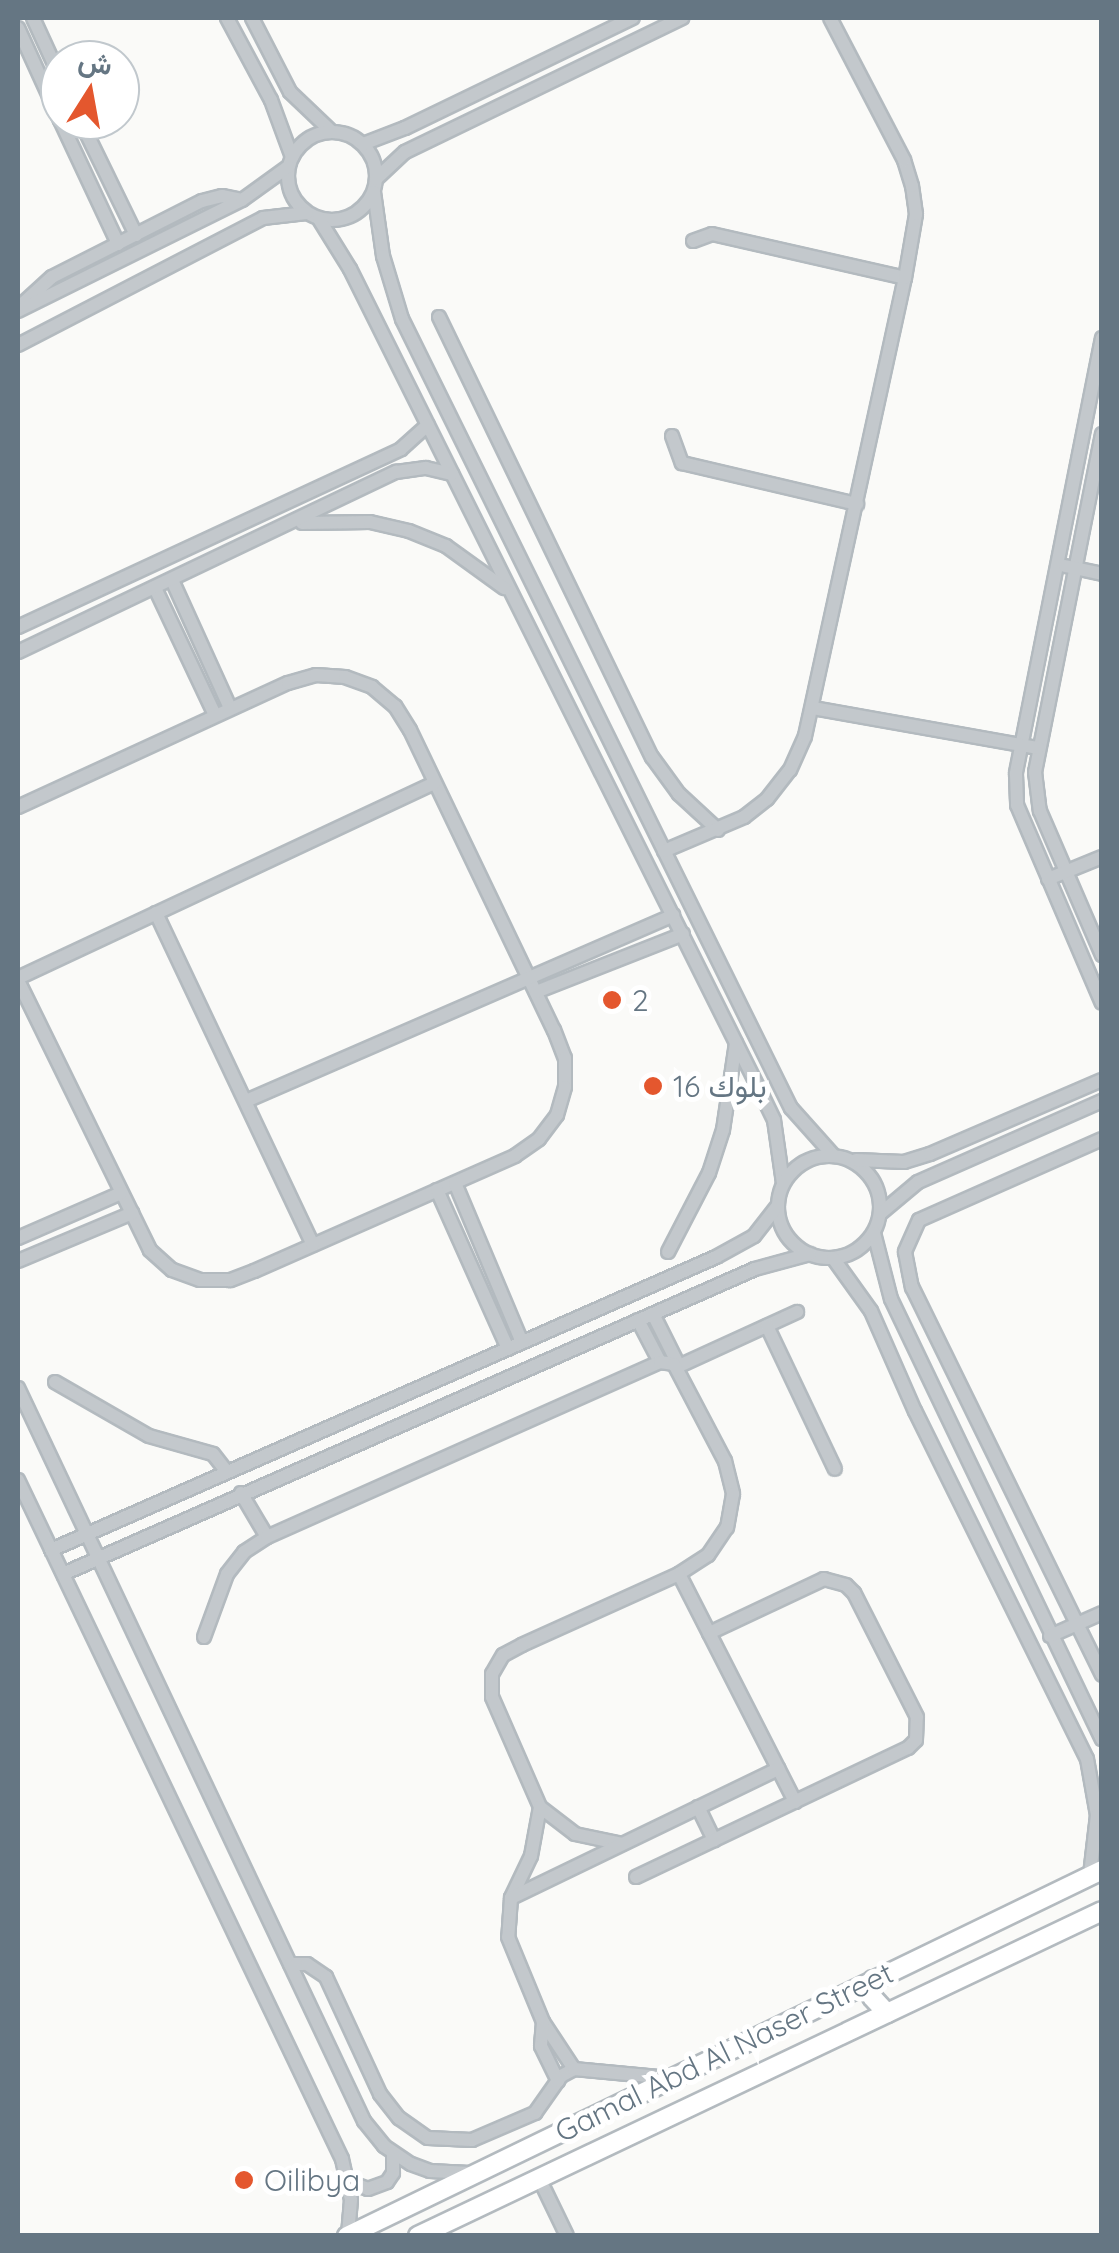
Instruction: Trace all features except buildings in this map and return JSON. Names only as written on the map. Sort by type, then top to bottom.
[{"type":"main road","name":"Gamal Abd Al Naser Street","points":[[347,2235],[1096,1872]]},
{"type":"main road","name":"Gamal Abd Al Naser Street","points":[[418,2236],[1102,1912]]},
{"type":"main road","points":[[873,1980],[872,1997],[888,2013]]},
{"type":"main road","points":[[818,2007],[836,2021],[838,2036]]},
{"type":"street","points":[[227,18],[271,100],[290,162],[294,200],[313,216],[350,269],[774,1120],[783,1183],[778,1206],[784,1232],[810,1254]]},
{"type":"street","points":[[252,18],[290,92],[332,132],[362,144],[374,160],[383,256],[402,319],[791,1108],[833,1155]]},
{"type":"street","points":[[362,144],[405,128],[633,18]]},
{"type":"street","points":[[18,345],[263,218],[352,216],[404,152],[682,18]]},
{"type":"street","points":[[664,851],[718,830],[767,799],[790,770],[812,708],[904,278],[916,214],[912,186],[904,160],[830,18]]},
{"type":"street","points":[[18,28],[40,76]]},
{"type":"street","points":[[18,310],[242,200],[290,162],[302,144],[332,132]]},
{"type":"street","points":[[69,140],[118,244]]},
{"type":"street","points":[[90,140],[136,235]]},
{"type":"street","points":[[18,310],[37,286],[136,235],[212,198],[242,200]]},
{"type":"street","points":[[692,241],[712,234],[904,278]]},
{"type":"street","points":[[439,317],[652,758],[680,794],[718,830]]},
{"type":"street","points":[[1102,338],[1019,744],[1017,804],[1102,1003]]},
{"type":"street","points":[[18,626],[400,449],[428,425]]},
{"type":"street","points":[[1102,434],[1038,748],[1036,796],[1102,955]]},
{"type":"street","points":[[672,436],[682,464],[857,504]]},
{"type":"street","points":[[18,652],[396,472],[426,468],[452,474]]},
{"type":"street","points":[[290,525],[330,520],[409,531],[458,554],[511,594]]},
{"type":"street","points":[[1054,564],[1102,574]]},
{"type":"street","points":[[172,580],[230,708]]},
{"type":"street","points":[[155,588],[216,715]]},
{"type":"street","points":[[18,807],[230,708],[316,675],[345,677],[372,687],[395,706],[435,783],[536,992],[564,1058],[566,1087],[556,1115],[539,1139],[514,1156],[230,1280],[200,1280],[172,1270],[150,1250],[18,979],[435,783]]},
{"type":"street","points":[[812,708],[1038,748]]},
{"type":"street","points":[[590,751],[610,742]]},
{"type":"street","points":[[1048,879],[1102,857]]},
{"type":"street","points":[[156,913],[314,1245]]},
{"type":"street","points":[[246,1101],[674,914]]},
{"type":"street","points":[[536,992],[683,934]]},
{"type":"street","points":[[668,1252],[697,1200],[723,1130],[736,1042]]},
{"type":"street","points":[[783,1183],[804,1162],[833,1155],[890,1163],[930,1154],[1102,1080]]},
{"type":"street","points":[[880,1213],[929,1177],[1102,1101]]},
{"type":"street","points":[[1102,1139],[920,1220],[905,1252],[912,1287],[1102,1675]]},
{"type":"street","points":[[63,1574],[776,1260],[810,1254],[833,1258],[857,1250],[874,1232],[880,1213],[874,1181],[850,1160]]},
{"type":"street","points":[[454,1183],[522,1342]]},
{"type":"street","points":[[437,1190],[508,1349]]},
{"type":"street","points":[[18,1238],[121,1193]]},
{"type":"street","points":[[51,1550],[744,1243],[778,1206]]},
{"type":"street","points":[[18,1261],[132,1213]]},
{"type":"street","points":[[874,1232],[891,1300],[1102,1739]]},
{"type":"street","points":[[833,1258],[862,1292],[872,1311],[915,1411],[1088,1759],[1099,1796],[1096,1872]]},
{"type":"street","points":[[204,1637],[227,1574],[244,1552],[268,1537],[660,1362],[679,1366],[797,1312]]},
{"type":"street","points":[[622,1844],[575,1834],[540,1806],[492,1696],[492,1674],[503,1655],[679,1574],[708,1556],[727,1527],[733,1494],[725,1460],[652,1314]]},
{"type":"street","points":[[638,1320],[660,1362]]},
{"type":"street","points":[[767,1326],[835,1469]]},
{"type":"street","points":[[56,1382],[149,1436],[213,1454],[227,1472]]},
{"type":"street","points":[[18,1388],[364,2121],[393,2153],[430,2171],[472,2173]]},
{"type":"street","points":[[18,1480],[350,2182],[347,2235]]},
{"type":"street","points":[[179,1493],[188,1516]]},
{"type":"street","points":[[241,1493],[268,1537]]},
{"type":"street","points":[[679,1574],[795,1802]]},
{"type":"street","points":[[636,1877],[908,1748],[916,1740],[917,1717],[846,1585],[824,1579],[709,1633]]},
{"type":"street","points":[[1050,1636],[1102,1612]]},
{"type":"street","points":[[512,1898],[778,1769]]},
{"type":"street","points":[[540,1806],[531,1856],[512,1898],[508,1937],[543,2022],[574,2069]]},
{"type":"street","points":[[698,1807],[714,1840]]},
{"type":"street","points":[[290,1964],[307,1964],[326,1977],[380,2094],[398,2118],[419,2134],[448,2142],[472,2140],[535,2113],[558,2081],[574,2069],[670,2078]]},
{"type":"street","points":[[543,2022],[541,2046],[558,2081]]},
{"type":"street","points":[[350,2182],[368,2190],[387,2182],[393,2173],[393,2153]]},
{"type":"street","points":[[539,2178],[567,2236]]},
{"type":"place","name":"2","points":[[612,1000]]},
{"type":"place","name":"بلوك 16","points":[[653,1086]]},
{"type":"place","name":"Oilibya","points":[[244,2180]]}]
